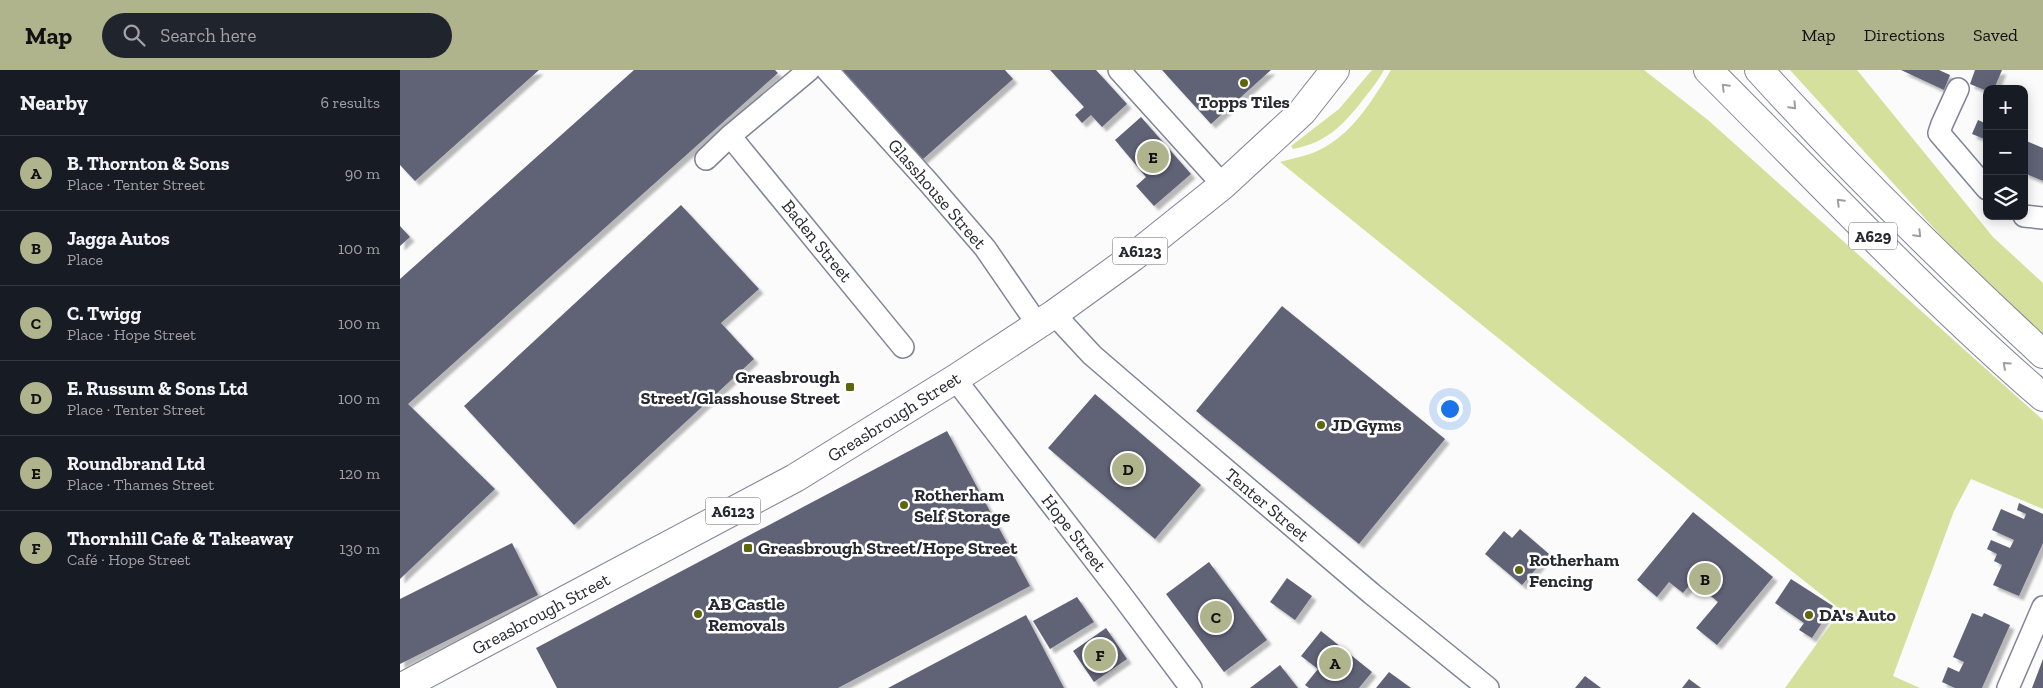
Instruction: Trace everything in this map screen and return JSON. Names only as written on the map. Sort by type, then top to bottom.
[{"type":"main road","name":"Greasbrough Street","points":[[400,688],[796,478],[955,379],[1046,319],[1133,258],[1223,184],[1302,112],[1335,70]]},
{"type":"main road","name":"A629","points":[[1708,70],[1904,266],[2006,365],[2043,397]]},
{"type":"main road","name":"A629","points":[[1759,70],[1870,187],[1988,303],[2043,354]]},
{"type":"street","points":[[706,159],[730,136],[809,70]]},
{"type":"street","name":"Glasshouse Street","points":[[826,70],[930,183],[1046,319]]},
{"type":"street","points":[[1119,70],[1223,184]]},
{"type":"street","points":[[1958,89],[1939,133],[1983,184]]},
{"type":"street","name":"Baden Street","points":[[730,136],[903,347]]},
{"type":"street","points":[[2028,216],[2043,218]]},
{"type":"street","name":"Tenter Street","points":[[1046,319],[1092,355],[1372,594],[1488,688]]},
{"type":"street","name":"Hope Street","points":[[955,379],[1120,593],[1190,688]]},
{"type":"street","points":[[2008,688],[2043,607]]},
{"type":"green space","points":[[1372,70],[1384,70],[1359,105],[1338,128],[1314,143],[1293,149],[1291,146],[1339,109]]},
{"type":"green space","points":[[1391,70],[1644,70],[1708,120],[2043,420],[2043,509],[1971,479],[1954,511],[1893,676],[1920,688],[1785,688],[1841,610],[1560,388],[1280,162],[1315,152],[1345,132],[1363,113]]},
{"type":"green space","points":[[1790,70],[1857,70],[1993,237],[2043,283],[2043,335],[1942,237]]},
{"type":"building","points":[[400,70],[539,70],[415,181],[400,165]]},
{"type":"building","points":[[634,70],[775,70],[778,73],[408,404],[495,489],[400,579],[400,279]]},
{"type":"building","points":[[841,70],[1005,70],[1013,79],[922,160]]},
{"type":"building","points":[[1050,70],[1096,70],[1127,104],[1102,127],[1091,115],[1082,123],[1075,115],[1084,107]]},
{"type":"building","points":[[1162,70],[1271,70],[1211,124]]},
{"type":"building","points":[[1901,70],[1939,70],[1950,75],[1944,90]]},
{"type":"building","points":[[1975,70],[2002,70],[1996,85],[1983,85],[1983,89],[1970,84]]},
{"type":"building","points":[[1141,117],[1191,174],[1154,206],[1136,186],[1146,177],[1115,140]]},
{"type":"building","points":[[1978,120],[1983,122],[1983,138],[1972,134]]},
{"type":"building","points":[[2028,142],[2043,148],[2043,181],[2028,175]]},
{"type":"building","points":[[681,205],[759,289],[721,323],[754,359],[574,525],[464,406]]},
{"type":"building","points":[[400,226],[410,237],[400,246]]},
{"type":"building","name":"JD Gyms","points":[[1282,306],[1445,439],[1359,544],[1196,411]]},
{"type":"building","points":[[1095,394],[1201,485],[1155,539],[1048,448]]},
{"type":"building","points":[[947,431],[1030,586],[838,688],[557,688],[536,648]]},
{"type":"building","points":[[2019,503],[2043,514],[2043,543],[2019,596],[1993,585],[2002,565],[1994,561],[1997,554],[1987,549],[1991,540],[2010,548],[2014,540],[1992,530],[2001,509],[2024,519],[2026,514],[2017,510]]},
{"type":"building","points":[[1693,512],[1773,577],[1717,645],[1696,628],[1718,602],[1693,581],[1683,593],[1669,582],[1657,597],[1637,580]]},
{"type":"building","name":"Rotherham Fencing","points":[[1520,529],[1549,554],[1522,585],[1485,554],[1504,531],[1512,538]]},
{"type":"building","points":[[512,543],[538,595],[400,664],[400,599]]},
{"type":"building","points":[[1209,562],[1267,640],[1224,672],[1166,594]]},
{"type":"building","points":[[1287,578],[1312,596],[1295,620],[1270,602]]},
{"type":"building","name":"DA's Auto","points":[[1791,579],[1833,606],[1812,638],[1799,630],[1804,623],[1775,603]]},
{"type":"building","points":[[1077,597],[1094,622],[1050,649],[1033,621]]},
{"type":"building","points":[[1972,613],[1982,617],[1984,613],[2010,625],[1982,688],[1955,688],[1942,682],[1948,667],[1959,672],[1964,662],[1953,657]]},
{"type":"building","points":[[1026,615],[1064,688],[888,688]]},
{"type":"building","points":[[1106,628],[1127,659],[1094,682],[1073,651]]},
{"type":"building","points":[[1321,631],[1372,672],[1359,688],[1309,688],[1305,685],[1318,669],[1301,656]]},
{"type":"building","points":[[2043,659],[2043,688],[2032,688]]},
{"type":"building","points":[[1280,665],[1298,688],[1250,688]]},
{"type":"building","points":[[1389,672],[1411,688],[1376,688]]},
{"type":"building","points":[[1585,676],[1601,688],[1575,688]]},
{"type":"building","points":[[1689,679],[1701,688],[1682,688]]},
{"type":"place","name":"Topps Tiles","points":[[1244,83]]},
{"type":"place","name":"Roundbrand Ltd","points":[[1153,157]]},
{"type":"place","name":"Greasbrough Street/Glasshouse Street","points":[[850,387]]},
{"type":"place","name":"JD Gyms","points":[[1321,425]]},
{"type":"place","name":"E. Russum & Sons Ltd","points":[[1128,469]]},
{"type":"place","name":"Rotherham Self Storage","points":[[904,505]]},
{"type":"place","name":"Greasbrough Street/Hope Street","points":[[748,548]]},
{"type":"place","name":"Rotherham Fencing","points":[[1519,570]]},
{"type":"place","name":"Jagga Autos","points":[[1705,579]]},
{"type":"place","name":"AB Castle Removals","points":[[698,614]]},
{"type":"place","name":"DA's Auto","points":[[1809,615]]},
{"type":"place","name":"C. Twigg","points":[[1216,617]]},
{"type":"place","name":"Thornhill Cafe & Takeaway","points":[[1100,655]]},
{"type":"place","name":"B. Thornton & Sons","points":[[1335,663]]}]
